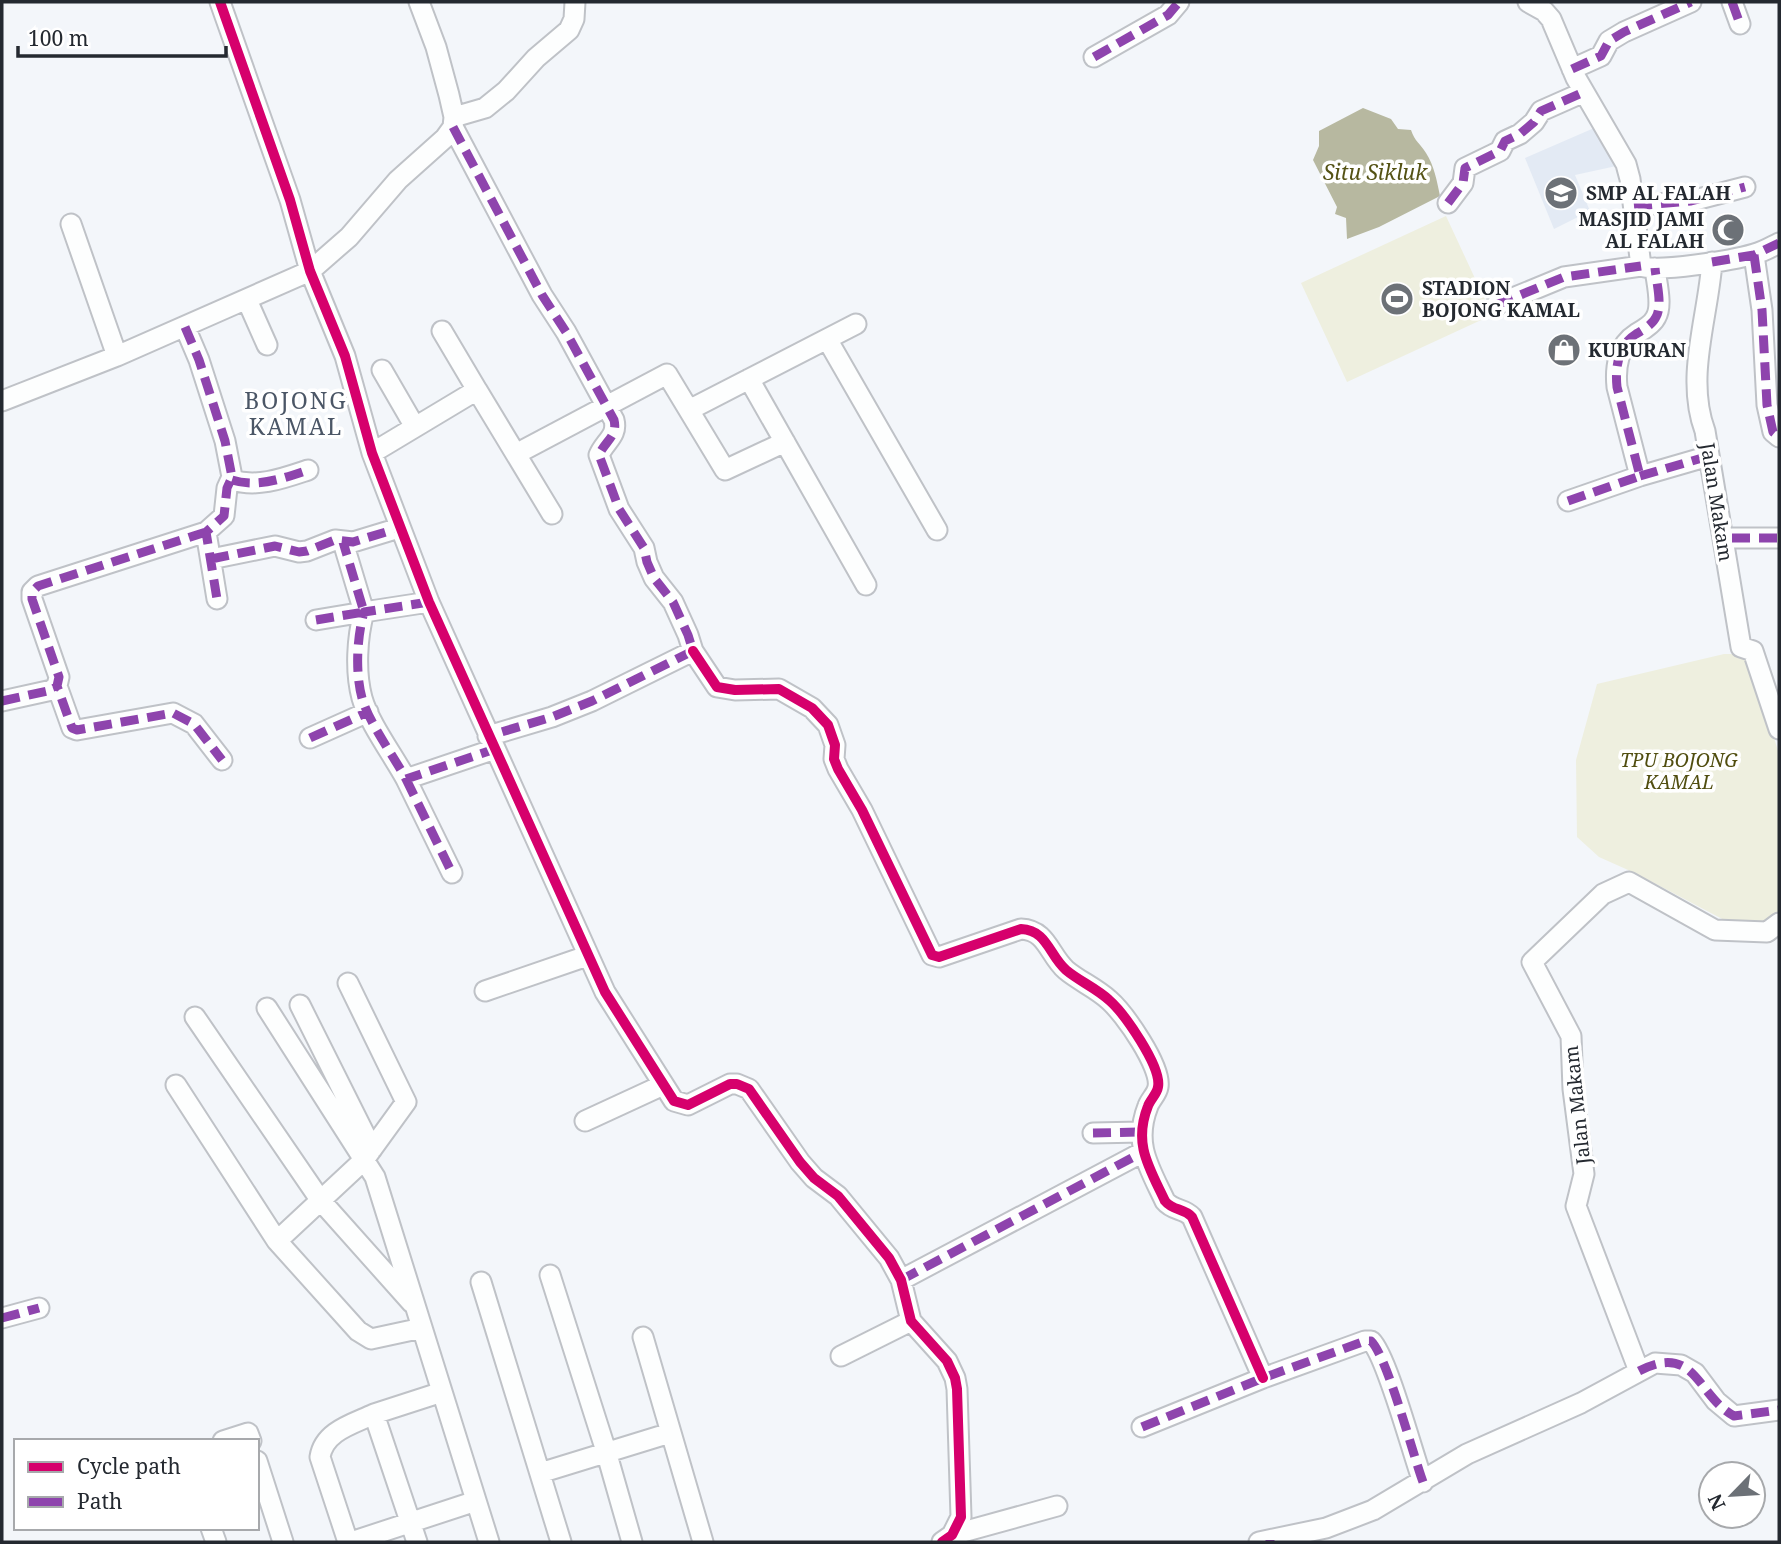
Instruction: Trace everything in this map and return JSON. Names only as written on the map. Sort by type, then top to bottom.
[{"type":"street","points":[[220,2],[290,200],[310,271],[345,356],[372,453],[399,528],[429,602],[587,956],[605,992],[674,1101],[688,1105],[730,1084],[749,1089],[800,1162],[814,1178],[838,1196],[889,1258],[901,1280],[911,1321],[947,1361],[955,1378],[961,1517],[947,1539]]},
{"type":"street","points":[[419,2],[436,47],[453,122],[542,295],[566,332],[616,428],[599,455],[604,472],[619,509],[644,548],[654,578],[673,602],[693,652],[718,688],[779,689],[812,708],[828,725],[835,745],[834,759],[838,769],[862,810],[932,955],[939,957],[1021,929],[1029,929],[1040,935],[1062,967],[1111,1002],[1129,1024],[1158,1081],[1141,1132],[1143,1152],[1170,1208],[1187,1212],[1192,1217],[1263,1378]]},
{"type":"street","points":[[2,401],[117,356],[310,271],[349,237],[398,180],[445,138],[453,122],[485,108],[569,30],[574,19],[575,2]]},
{"type":"street","points":[[1094,57],[1168,15],[1179,2]]},
{"type":"street","points":[[1528,2],[1544,11],[1551,19],[1572,69],[1626,164],[1658,308],[1656,318],[1644,330],[1625,341],[1616,374],[1640,476]]},
{"type":"street","points":[[1572,69],[1601,57],[1609,41],[1624,32],[1691,2]]},
{"type":"street","points":[[1732,2],[1740,24]]},
{"type":"street","points":[[1448,203],[1463,183],[1465,168],[1500,151],[1505,141],[1520,134],[1535,122],[1541,111],[1584,92]]},
{"type":"street","points":[[1634,206],[1691,201],[1745,187]]},
{"type":"street","points":[[71,224],[117,356]]},
{"type":"street","points":[[1496,305],[1564,277],[1712,262],[1754,255],[1779,243]]},
{"type":"street","points":[[1754,255],[1762,310],[1767,405],[1777,433]]},
{"type":"street","name":"Jalan Makam","points":[[1712,262],[1695,386],[1741,647],[1753,651],[1779,729]]},
{"type":"street","points":[[247,300],[267,345]]},
{"type":"street","points":[[689,410],[856,324]]},
{"type":"street","points":[[185,327],[199,360],[225,441],[232,480],[227,488],[224,516],[206,532],[34,589],[32,599],[59,677],[57,686],[72,729],[173,713],[194,724],[222,760]]},
{"type":"street","points":[[442,331],[552,514]]},
{"type":"street","points":[[827,339],[937,530]]},
{"type":"street","points":[[382,370],[415,427]]},
{"type":"street","points":[[516,454],[667,373],[725,470],[785,442]]},
{"type":"street","points":[[749,379],[866,585]]},
{"type":"street","points":[[372,453],[477,390]]},
{"type":"street","points":[[1567,501],[1709,456]]},
{"type":"street","points":[[232,480],[274,481],[308,470]]},
{"type":"street","points":[[211,559],[275,546],[299,552],[307,551],[335,540],[353,542],[399,528]]},
{"type":"street","points":[[206,532],[216,599]]},
{"type":"street","points":[[1732,538],[1779,538]]},
{"type":"street","points":[[343,541],[364,612],[360,631],[359,668],[362,699],[406,779],[452,873]]},
{"type":"street","points":[[316,620],[429,602]]},
{"type":"street","points":[[406,779],[592,701],[693,652]]},
{"type":"street","points":[[2,701],[51,690],[57,686]]},
{"type":"street","points":[[310,738],[368,712]]},
{"type":"street","name":"Jalan Makam","points":[[1639,1370],[1576,1206],[1584,1174],[1573,1089],[1571,1036],[1532,962],[1602,894],[1629,882],[1715,930],[1767,932],[1779,923]]},
{"type":"street","points":[[485,991],[587,956]]},
{"type":"street","points":[[276,1241],[368,1155],[406,1102],[348,983]]},
{"type":"street","points":[[300,1005],[368,1155],[489,1542]]},
{"type":"street","points":[[267,1008],[368,1155]]},
{"type":"street","points":[[195,1017],[321,1201],[416,1308]]},
{"type":"street","points":[[176,1085],[276,1241],[358,1331],[371,1339],[422,1328]]},
{"type":"street","points":[[585,1121],[663,1085]]},
{"type":"street","points":[[1093,1133],[1141,1132]]},
{"type":"street","points":[[901,1280],[1143,1152]]},
{"type":"street","points":[[550,1275],[632,1542]]},
{"type":"street","points":[[481,1282],[561,1542]]},
{"type":"street","points":[[2,1318],[39,1308]]},
{"type":"street","points":[[841,1356],[911,1321]]},
{"type":"street","points":[[643,1337],[703,1542]]},
{"type":"street","points":[[1142,1427],[1263,1378],[1365,1340],[1371,1341],[1377,1349],[1389,1381],[1423,1482]]},
{"type":"street","points":[[1266,1542],[1326,1528],[1373,1510],[1467,1454],[1613,1388],[1639,1370],[1655,1363],[1681,1365],[1695,1373],[1716,1401],[1734,1416],[1779,1410]]},
{"type":"street","points":[[442,1392],[374,1414],[329,1437],[321,1447],[320,1457],[349,1542],[476,1501]]},
{"type":"street","points":[[374,1414],[417,1542]]},
{"type":"street","points":[[229,1439],[248,1433],[250,1439]]},
{"type":"street","points":[[540,1473],[670,1433]]},
{"type":"street","points":[[259,1467],[283,1542]]},
{"type":"street","points":[[947,1539],[1056,1506]]},
{"type":"shaded area","name":"SMP AL FALAH","points":[[1601,125],[1621,165],[1575,175],[1590,211],[1554,229],[1525,158]]},
{"type":"green space","name":"STADION BOJONG KAMAL","points":[[1446,216],[1492,315],[1347,382],[1301,283]]},
{"type":"green space","name":"TPU BOJONG KAMAL","points":[[1724,654],[1748,654],[1779,754],[1779,913],[1765,924],[1728,922],[1599,857],[1577,837],[1576,760],[1597,684]]},
{"type":"water","name":"Situ Sikluk","points":[[1363,108],[1391,119],[1398,129],[1411,130],[1431,163],[1440,196],[1379,227],[1347,239],[1346,218],[1335,214],[1337,207],[1313,160],[1319,146],[1319,131]]},
{"type":"marked path","points":[[1094,57],[1168,15],[1179,2]]},
{"type":"marked path","points":[[1572,69],[1601,56],[1609,41],[1624,32],[1691,2]]},
{"type":"marked path","points":[[1732,2],[1740,24]]},
{"type":"marked path","points":[[1448,203],[1463,183],[1465,168],[1500,151],[1505,141],[1520,134],[1534,122],[1541,111],[1584,92]]},
{"type":"marked path","points":[[453,127],[542,295],[566,332],[614,420],[613,434],[599,455],[619,509],[644,548],[654,578],[673,602],[693,651],[592,701],[552,717],[488,736]]},
{"type":"marked path","points":[[1634,206],[1691,201],[1745,187]]},
{"type":"marked path","points":[[1712,262],[1754,255],[1779,243]]},
{"type":"marked path","points":[[1754,255],[1762,310],[1767,405],[1773,432],[1779,437]]},
{"type":"marked path","points":[[1496,305],[1564,277],[1641,266]]},
{"type":"marked path","points":[[1568,501],[1640,476],[1617,387],[1617,372],[1625,344],[1655,320],[1658,312],[1655,268]]},
{"type":"marked path","points":[[185,327],[199,360],[225,441],[232,477],[227,488],[224,516],[206,532],[217,599]]},
{"type":"marked path","points":[[1640,476],[1709,456]]},
{"type":"marked path","points":[[232,480],[261,482],[308,470]]},
{"type":"marked path","points":[[211,559],[275,546],[299,552],[307,551],[335,540],[353,542],[399,528]]},
{"type":"marked path","points":[[206,532],[38,586],[32,592],[32,599],[59,677],[57,686],[72,728],[77,730],[173,713],[194,724],[222,760]]},
{"type":"marked path","points":[[1732,538],[1779,538]]},
{"type":"marked path","points":[[316,620],[364,612],[343,542]]},
{"type":"marked path","points":[[429,602],[364,612],[358,643],[358,666],[365,708],[406,779],[495,749]]},
{"type":"marked path","points":[[2,701],[52,690],[57,686]]},
{"type":"marked path","points":[[310,738],[368,712]]},
{"type":"marked path","points":[[406,779],[452,873]]},
{"type":"marked path","points":[[1093,1133],[1141,1132]]},
{"type":"marked path","points":[[901,1280],[1143,1152]]},
{"type":"marked path","points":[[2,1318],[39,1308]]},
{"type":"marked path","points":[[1142,1427],[1263,1378],[1371,1341],[1392,1385],[1423,1482]]},
{"type":"marked path","points":[[1639,1371],[1658,1364],[1673,1363],[1684,1367],[1721,1407],[1734,1416],[1779,1410]]},
{"type":"cycle path","points":[[220,2],[290,200],[310,271],[345,356],[372,453],[429,602],[605,992],[674,1101],[688,1105],[730,1084],[749,1089],[800,1162],[814,1178],[838,1196],[889,1258],[901,1280],[911,1321],[947,1361],[955,1378],[961,1517],[952,1535],[942,1542]]},
{"type":"cycle path","points":[[693,651],[717,687],[735,690],[779,689],[812,708],[828,725],[835,745],[834,759],[838,769],[862,810],[932,955],[939,957],[1021,929],[1030,930],[1042,938],[1066,970],[1104,996],[1124,1016],[1141,1041],[1158,1078],[1158,1087],[1148,1106],[1142,1132],[1149,1166],[1165,1201],[1192,1217],[1263,1378]]},
{"type":"place","name":"SMP AL FALAH","points":[[1561,193]]},
{"type":"place","name":"MASJID JAMI AL FALAH","points":[[1728,230]]},
{"type":"place","name":"STADION BOJONG KAMAL","points":[[1397,299]]},
{"type":"place","name":"KUBURAN","points":[[1564,350]]},
{"type":"district","name":"BOJONG KAMAL","points":[[296,414]]}]
